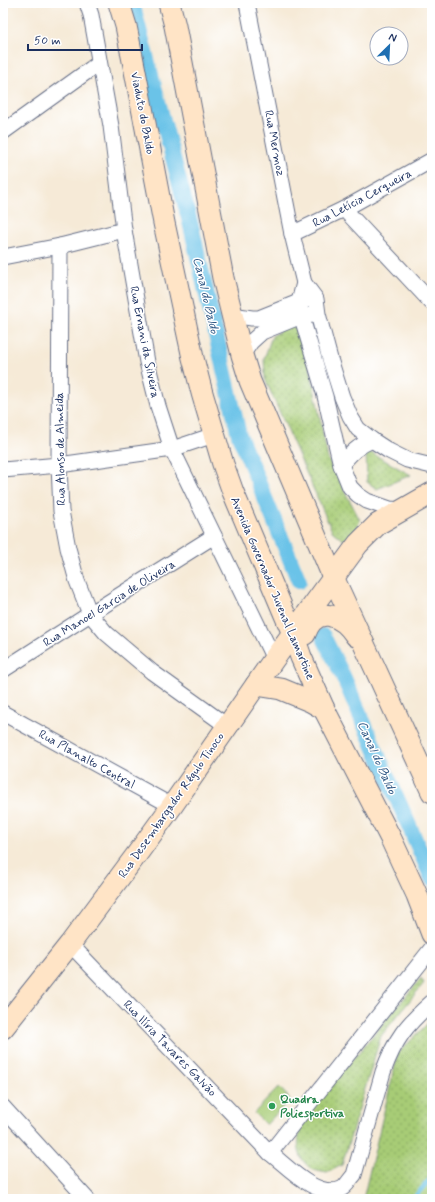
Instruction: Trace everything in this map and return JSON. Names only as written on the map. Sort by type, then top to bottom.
[{"type":"main road","name":"Viaduto do Baldo","points":[[119,3],[126,26],[164,223]]},
{"type":"main road","points":[[169,3],[175,26],[210,214],[232,315],[250,381],[333,577],[432,792]]},
{"type":"main road","name":"Avenida Governador Juvenal Lamartine","points":[[164,223],[193,358],[214,435],[233,492],[324,709],[391,839],[432,934]]},
{"type":"main road","name":"Rua Desembargador Régulo Tinoco","points":[[3,1028],[70,944],[172,806],[274,659],[354,549],[378,524],[432,493]]},
{"type":"main road","points":[[301,657],[307,627],[313,620],[324,616],[332,616],[344,622],[354,632],[367,651]]},
{"type":"main road","points":[[256,685],[281,689],[310,700],[324,709]]},
{"type":"street","name":"Rua Ernani da Silveira","points":[[87,3],[91,15],[111,126],[124,230],[147,362],[158,406],[172,449],[274,659]]},
{"type":"street","name":"Rua Mermoz","points":[[247,3],[292,234],[304,283],[317,306],[342,397],[350,416],[358,428],[372,440],[407,460],[432,466]]},
{"type":"street","points":[[3,132],[100,63]]},
{"type":"street","name":"Rua Letícia Cerqueira","points":[[292,234],[344,209],[432,160]]},
{"type":"street","points":[[344,209],[432,303]]},
{"type":"street","points":[[3,257],[60,246],[124,230]]},
{"type":"street","name":"Rua Alonso de Almeida","points":[[60,246],[59,465],[61,511],[68,548],[77,581],[90,614],[106,633],[152,672],[227,726]]},
{"type":"street","name":"Rua Mermoz","points":[[304,283],[299,302],[302,318],[325,396],[341,465],[350,487],[367,501],[379,506],[402,510]]},
{"type":"street","points":[[232,315],[259,318],[299,302],[317,306]]},
{"type":"street","points":[[242,354],[251,342],[262,332],[294,319],[302,318],[317,306]]},
{"type":"street","points":[[3,470],[59,465],[172,449],[214,435]]},
{"type":"street","points":[[341,465],[351,453],[362,444],[372,440]]},
{"type":"street","name":"Rua Manoel Garcia de Oliveira","points":[[3,670],[214,536]]},
{"type":"street","name":"Rua Planalto Central","points":[[3,713],[172,806]]},
{"type":"street","name":"Rua Ilíria Tavares Galvão","points":[[70,944],[270,1153],[305,1181],[316,1188],[330,1192],[343,1188],[354,1175],[388,1058],[401,1033],[417,1015],[432,1002]]},
{"type":"street","points":[[270,1153],[432,948]]},
{"type":"street","points":[[3,1107],[87,1199]]},
{"type":"green space","points":[[289,326],[303,331],[328,459],[360,520],[355,533],[343,540],[332,531],[265,379],[264,359],[272,336]]},
{"type":"green space","points":[[366,450],[411,475],[377,489],[367,482]]},
{"type":"green space","points":[[421,978],[424,983],[381,1036],[342,1165],[327,1173],[311,1168],[304,1162],[299,1151],[299,1133],[302,1120]]},
{"type":"green space","points":[[432,1019],[432,1199],[363,1199],[398,1053]]},
{"type":"green space","name":"Quadra Poliesportiva","points":[[279,1087],[290,1099],[266,1125],[254,1113]]},
{"type":"waterway","name":"Canal do Baldo","points":[[132,3],[191,226],[239,435],[299,581]]},
{"type":"waterway","name":"Canal do Baldo","points":[[323,636],[343,676],[432,878]]},
{"type":"waterway","points":[[413,1199],[432,1177]]},
{"type":"place","name":"Quadra Poliesportiva","points":[[272,1106]]}]
